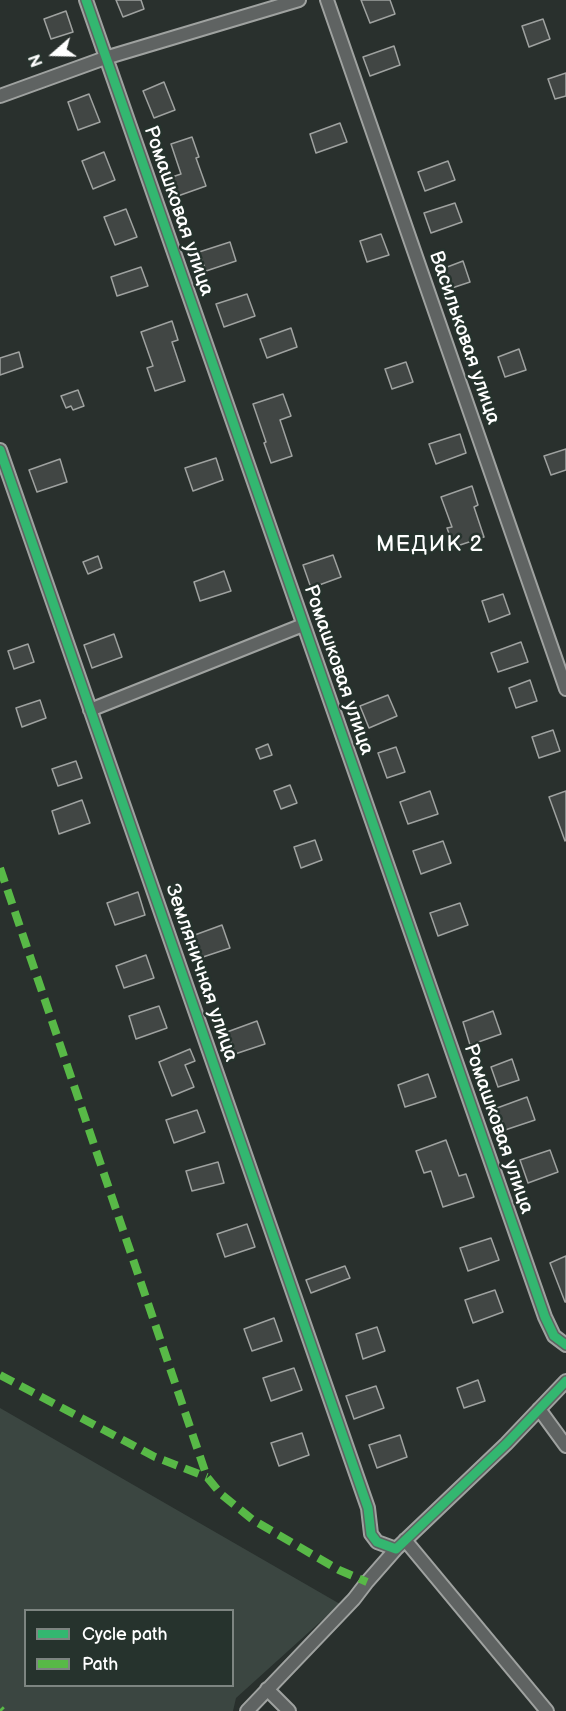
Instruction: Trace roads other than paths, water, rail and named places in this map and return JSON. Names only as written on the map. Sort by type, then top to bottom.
[{"type":"street","name":"Ромашковая улица","points":[[86,0],[545,1317],[554,1336],[566,1346]]},
{"type":"street","points":[[0,96],[105,58],[299,0]]},
{"type":"street","name":"Васильковая улица","points":[[327,0],[566,688]]},
{"type":"street","name":"Земляничная улица","points":[[0,450],[368,1508],[371,1534],[377,1542],[400,1545]]},
{"type":"street","points":[[90,710],[303,625]]},
{"type":"street","points":[[247,1711],[354,1599],[400,1545],[506,1444],[566,1381]]},
{"type":"street","points":[[539,1409],[566,1446]]},
{"type":"street","points":[[400,1545],[548,1711]]},
{"type":"street","points":[[267,1689],[289,1711]]},
{"type":"district","name":"МЕДИК 2","points":[[430,545]]}]
